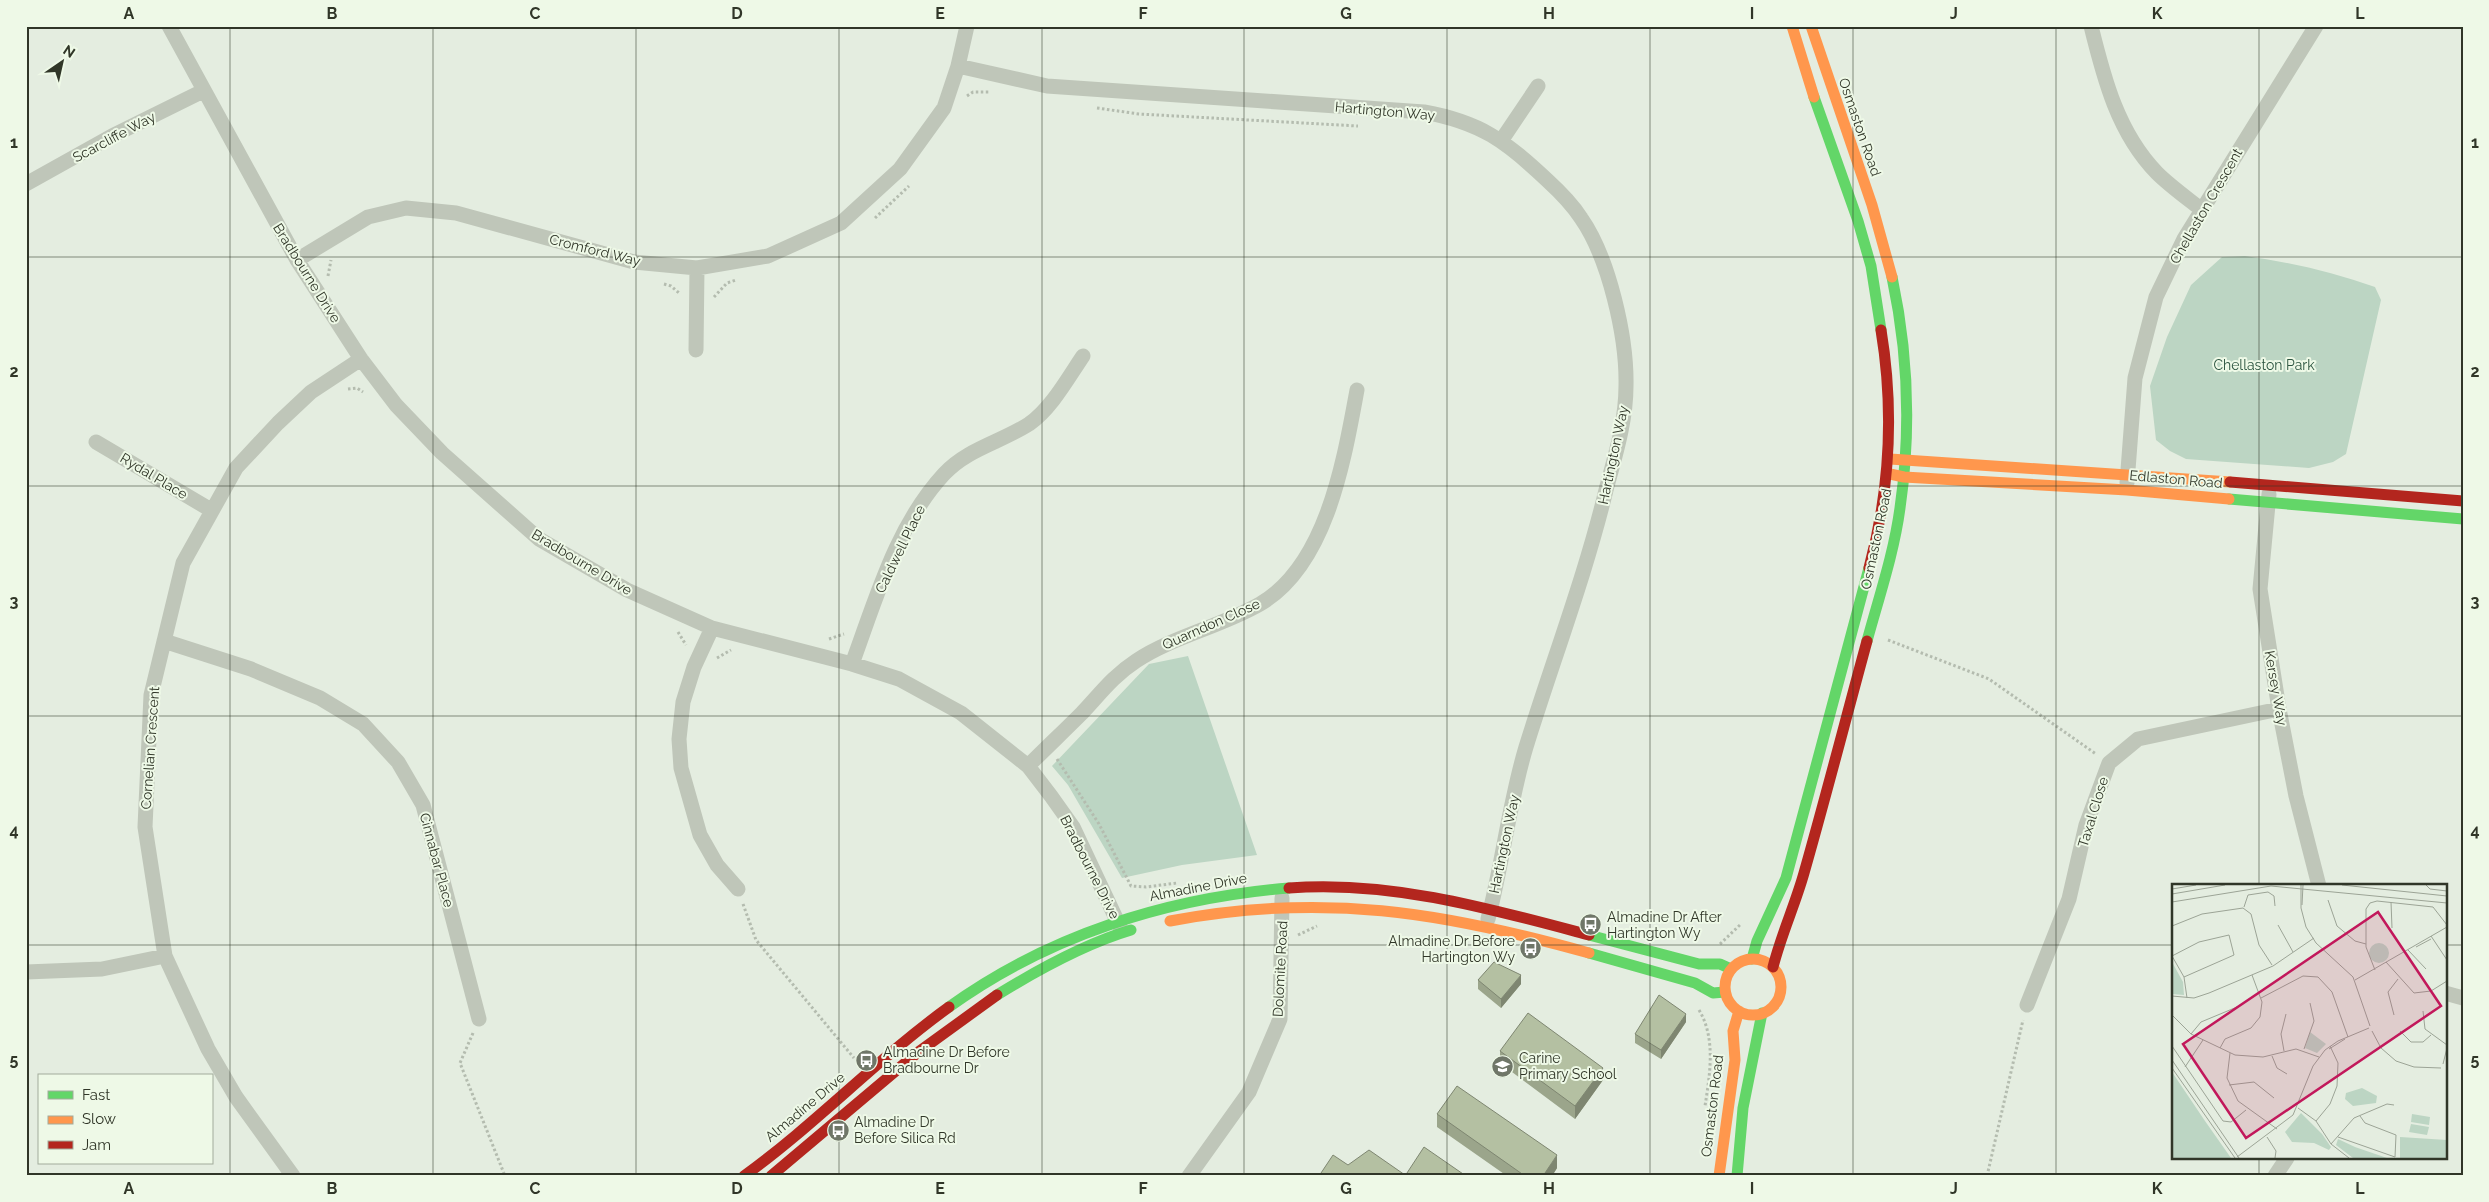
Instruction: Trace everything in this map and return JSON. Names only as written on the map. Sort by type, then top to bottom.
[{"type":"street","name":"Bradbourne Drive","points":[[169,26],[297,260],[361,359],[396,405],[442,453],[539,539],[627,590],[712,628],[852,664],[899,679],[961,713],[1028,766],[1072,827],[1119,926]]},
{"type":"street","name":"Cromford Way","points":[[297,260],[368,216],[406,208],[456,213],[634,262],[697,268],[768,256],[841,223],[900,169],[944,108],[958,66],[967,26]]},
{"type":"street","name":"Osmaston Road","points":[[1752,958],[1757,941],[1786,878],[1873,553],[1887,474],[1887,368],[1871,266],[1858,221],[1811,89],[1792,26]]},
{"type":"street","name":"Osmaston Road","points":[[1772,967],[1783,928],[1798,894],[1870,632],[1891,554],[1904,477],[1906,382],[1898,306],[1872,205],[1837,107],[1811,26]]},
{"type":"street","points":[[2091,26],[2105,80],[2119,116],[2136,148],[2157,173],[2202,210]]},
{"type":"street","name":"Chellaston Crescent","points":[[2127,490],[2135,378],[2156,297],[2169,269],[2202,210],[2316,26]]},
{"type":"street","name":"Hartington Way","points":[[958,66],[1047,86],[1424,112],[1452,117],[1476,126],[1500,141],[1547,180],[1582,218],[1598,252],[1613,295],[1623,345],[1626,387],[1620,434],[1598,523],[1518,774],[1486,927]]},
{"type":"street","points":[[1500,141],[1538,86]]},
{"type":"street","name":"Scarcliffe Way","points":[[26,184],[112,136],[203,91]]},
{"type":"street","points":[[696,350],[697,268]]},
{"type":"street","name":"Caldwell Place","points":[[852,664],[884,575],[906,530],[925,498],[945,474],[965,456],[1030,423],[1049,404],[1083,356]]},
{"type":"street","name":"Cornelian Crescent","points":[[293,1176],[236,1097],[208,1049],[165,956],[145,827],[151,695],[183,563],[236,468],[278,423],[311,392],[361,359]]},
{"type":"street","name":"Quarndon Close","points":[[1028,766],[1083,712],[1114,676],[1154,650],[1234,617],[1261,603],[1292,578],[1316,535],[1334,493],[1347,444],[1357,390]]},
{"type":"street","name":"Rydal Place","points":[[96,442],[211,510]]},
{"type":"street","name":"Edlaston Road","points":[[1887,459],[1904,458],[2128,474],[2463,501]]},
{"type":"street","name":"Edlaston Road","points":[[1887,474],[1904,477],[2127,490],[2463,519]]},
{"type":"street","name":"Kersey Way","points":[[2270,486],[2260,588],[2279,710],[2296,796],[2318,884]]},
{"type":"street","points":[[712,628],[694,667],[683,702],[679,739],[681,768],[700,835],[718,865],[738,889]]},
{"type":"street","name":"Cinnabar Place","points":[[164,641],[251,669],[320,698],[363,724],[398,762],[423,805],[479,1018]]},
{"type":"street","name":"Taxal Close","points":[[2027,1005],[2070,899],[2086,825],[2109,763],[2138,740],[2279,710]]},
{"type":"street","name":"Almadine Drive","points":[[744,1176],[786,1144],[950,1005],[1014,964],[1072,936],[1119,926],[1215,897],[1282,888],[1378,889],[1490,911],[1699,964],[1720,964],[1731,969]]},
{"type":"street","name":"Dolomite Road","points":[[1189,1176],[1249,1092],[1280,1019],[1282,888]]},
{"type":"street","name":"Almadine Drive","points":[[1159,923],[1197,916],[1283,907],[1370,908],[1486,927],[1695,983],[1713,993],[1725,992]]},
{"type":"street","name":"Almadine Drive","points":[[771,1176],[953,1023],[1023,978],[1119,926],[1141,928]]},
{"type":"street","points":[[26,972],[102,969],[165,956]]},
{"type":"street","points":[[1752,958],[1763,961],[1772,967],[1780,982],[1780,993],[1775,1004],[1762,1014],[1750,1015],[1739,1011],[1730,1003],[1725,992],[1725,980],[1731,969],[1740,961],[1752,958]]},
{"type":"street","points":[[2446,993],[2463,998]]},
{"type":"street","name":"Osmaston Road","points":[[1719,1176],[1722,1129],[1735,1059],[1732,1025],[1739,1011]]},
{"type":"street","points":[[1737,1176],[1743,1108],[1762,1014]]},
{"type":"street","points":[[2275,1176],[2286,1160]]},
{"type":"path","points":[[990,73],[990,92]]},
{"type":"path","points":[[960,100],[972,92],[999,94]]},
{"type":"path","points":[[1092,108],[1139,114],[1364,127]]},
{"type":"path","points":[[870,222],[913,182]]},
{"type":"path","points":[[319,294],[335,293],[328,274],[330,261],[338,255]]},
{"type":"path","points":[[657,282],[671,286],[679,293],[684,304],[712,305],[715,295],[727,283],[745,277]]},
{"type":"path","points":[[1870,632],[1989,679],[2109,763]]},
{"type":"path","points":[[738,889],[756,940],[867,1074]]},
{"type":"path","points":[[1699,964],[1699,959],[1733,934],[1745,920]]},
{"type":"path","points":[[1282,936],[1293,937],[1318,926]]},
{"type":"path","points":[[1695,983],[1692,998],[1709,1029],[1710,1078],[1704,1116]]},
{"type":"path","points":[[1987,1176],[2027,1005]]},
{"type":"path","points":[[479,1018],[460,1063],[505,1176]]},
{"type":"green space","name":"Chellaston Park","points":[[2245,256],[2311,268],[2375,287],[2381,300],[2346,454],[2333,462],[2309,468],[2186,459],[2170,451],[2156,440],[2150,386],[2167,337],[2191,285],[2222,257]]},
{"type":"green space","points":[[1188,656],[1257,855],[1182,865],[1122,878],[1068,785],[1052,766],[1149,664]]},
{"type":"building","points":[[1494,962],[1521,975],[1501,999],[1478,980]]},
{"type":"building","points":[[1659,995],[1686,1014],[1661,1050],[1635,1034]]},
{"type":"building","points":[[1528,1013],[1603,1068],[1575,1106],[1500,1051]]},
{"type":"building","points":[[1457,1086],[1557,1155],[1543,1176],[1525,1176],[1437,1114]]},
{"type":"building","points":[[1424,1147],[1466,1176],[1405,1176]]},
{"type":"building","points":[[1369,1150],[1405,1175],[1319,1176],[1333,1155],[1348,1165]]},
{"type":"traffic: fast","points":[[1814,97],[1858,221],[1871,266],[1881,330]]},
{"type":"traffic: fast","points":[[1867,641],[1894,542],[1900,508],[1906,450],[1907,421],[1902,334],[1892,277]]},
{"type":"traffic: fast","points":[[2229,499],[2463,519]]},
{"type":"traffic: fast","points":[[1752,959],[1757,941],[1786,878],[1869,568]]},
{"type":"traffic: fast","points":[[949,1007],[1027,959],[1068,940],[1111,924],[1154,911],[1198,901],[1243,893],[1289,888]]},
{"type":"traffic: fast","points":[[997,995],[1062,958],[1096,942],[1131,930]]},
{"type":"traffic: fast","points":[[1589,935],[1699,964],[1720,964],[1731,969]]},
{"type":"traffic: fast","points":[[1589,953],[1695,983],[1713,993],[1725,992]]},
{"type":"traffic: fast","points":[[1737,1176],[1743,1108],[1762,1013]]},
{"type":"traffic: slow","points":[[1792,26],[1814,97]]},
{"type":"traffic: slow","points":[[1811,26],[1872,205],[1892,277]]},
{"type":"traffic: slow","points":[[1890,459],[2230,482]]},
{"type":"traffic: slow","points":[[1890,474],[1904,477],[2127,490],[2229,499]]},
{"type":"traffic: slow","points":[[1170,921],[1226,912],[1279,908],[1331,908],[1382,911],[1432,917],[1483,927],[1589,953]]},
{"type":"traffic: slow","points":[[1748,959],[1758,959],[1773,967],[1779,976],[1781,987],[1779,998],[1773,1007],[1758,1015],[1748,1015],[1737,1010],[1730,1003],[1725,992],[1725,982],[1730,971],[1737,964],[1748,959]]},
{"type":"traffic: slow","points":[[1719,1176],[1735,1060],[1733,1031],[1739,1011]]},
{"type":"traffic: jam","points":[[1869,568],[1882,509],[1888,449],[1888,390],[1881,330]]},
{"type":"traffic: jam","points":[[2230,482],[2463,501]]},
{"type":"traffic: jam","points":[[1773,967],[1804,873],[1867,641]]},
{"type":"traffic: jam","points":[[1289,888],[1365,888],[1403,892],[1478,907],[1589,935]]},
{"type":"traffic: jam","points":[[771,1176],[917,1053],[997,995]]},
{"type":"traffic: jam","points":[[744,1176],[771,1156],[922,1027],[949,1007]]},
{"type":"place","name":"Almadine Dr After Hartington Wy","points":[[1591,925]]},
{"type":"place","name":"Almadine Dr Before Hartington Wy","points":[[1531,949]]},
{"type":"place","name":"Almadine Dr Before Bradbourne Dr","points":[[867,1060]]},
{"type":"place","name":"Carine Primary School","points":[[1503,1066]]},
{"type":"place","name":"Almadine Dr Before Silica Rd","points":[[838,1130]]}]
